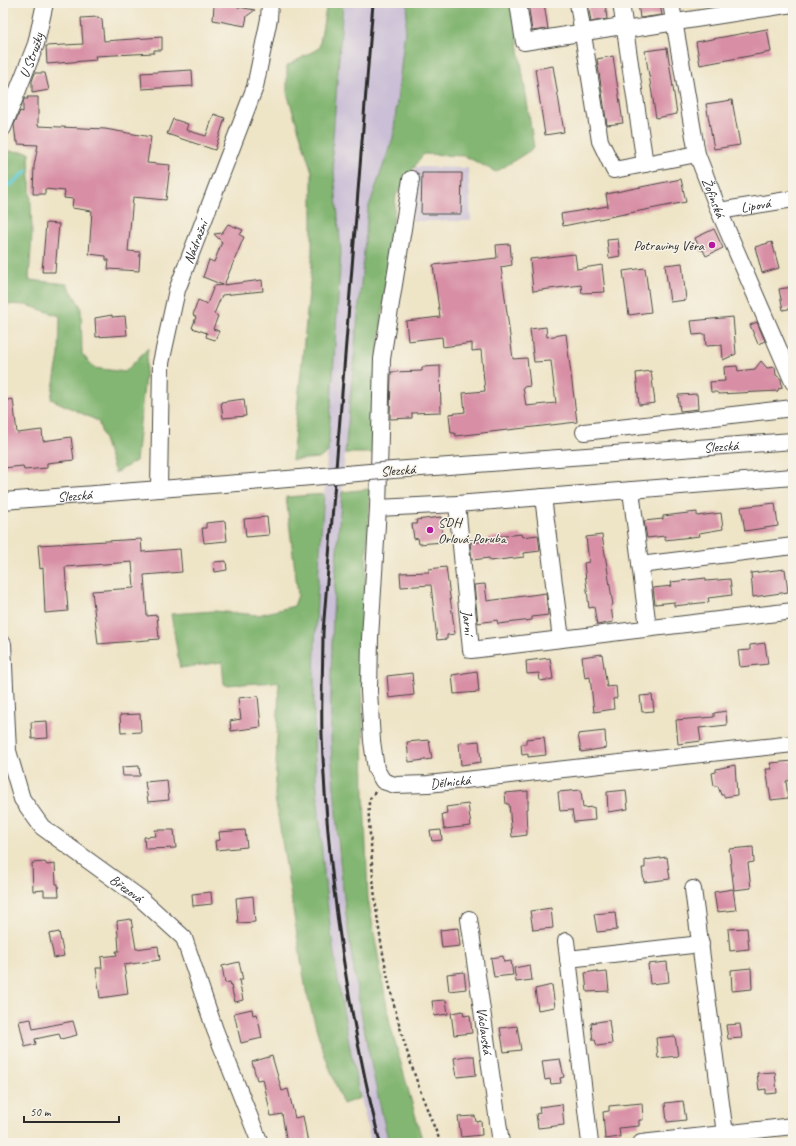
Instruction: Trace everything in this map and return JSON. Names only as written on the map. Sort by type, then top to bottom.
[{"type":"street","name":"U Stružky","points":[[3,128],[36,44],[45,3]]},
{"type":"street","name":"Nádražní","points":[[159,489],[161,363],[170,317],[177,290],[255,87],[269,18],[270,3]]},
{"type":"street","points":[[518,3],[524,42],[616,27],[631,29],[793,4]]},
{"type":"street","points":[[578,3],[600,141],[614,170],[697,154]]},
{"type":"street","points":[[621,3],[645,164]]},
{"type":"street","name":"Žofinská","points":[[671,3],[697,154],[719,212],[793,382]]},
{"type":"street","points":[[383,782],[376,769],[372,741],[369,691],[370,638],[378,508],[382,359],[411,179]]},
{"type":"street","name":"Lipová","points":[[719,212],[793,199]]},
{"type":"street","points":[[584,432],[793,408]]},
{"type":"street","name":"Slezská","points":[[3,501],[393,470],[793,441]]},
{"type":"street","points":[[378,508],[456,504],[793,477]]},
{"type":"street","points":[[631,490],[648,628]]},
{"type":"street","points":[[543,497],[561,639]]},
{"type":"street","name":"Jarní","points":[[456,504],[471,650],[793,611]]},
{"type":"street","points":[[640,565],[793,546]]},
{"type":"street","name":"Březová","points":[[3,644],[8,751],[22,799],[42,827],[140,898],[184,938],[215,1030],[260,1143]]},
{"type":"street","name":"Dělnická","points":[[383,782],[395,785],[428,784],[793,744]]},
{"type":"street","points":[[693,888],[725,1134]]},
{"type":"street","name":"Václavská","points":[[469,919],[501,1143]]},
{"type":"street","points":[[566,941],[590,1143]]},
{"type":"street","points":[[568,959],[701,944]]},
{"type":"street","points":[[641,1143],[793,1126]]},
{"type":"path","points":[[383,782],[369,800],[376,917],[394,1008],[429,1114],[441,1143]]},
{"type":"shaded area","points":[[343,3],[408,3],[393,138],[368,209],[345,453],[332,632],[331,733],[337,841],[344,906],[364,1032],[389,1143],[371,1143],[347,1035],[327,908],[320,842],[314,734],[315,631],[341,251],[332,150]]},
{"type":"shaded area","points":[[415,167],[468,168],[471,221],[413,221]]},
{"type":"green space","points":[[327,3],[343,3],[332,150],[341,251],[328,452],[320,458],[292,460],[312,263],[312,172],[287,93],[287,66],[319,48]]},
{"type":"green space","points":[[408,3],[512,3],[534,148],[496,172],[465,156],[423,154],[396,195],[372,405],[381,453],[345,453],[368,209],[393,138]]},
{"type":"green space","points":[[5,151],[29,152],[32,233],[29,280],[67,284],[81,307],[82,354],[94,368],[125,372],[148,348],[136,461],[115,473],[98,421],[51,399],[59,355],[60,316],[27,305],[3,304],[3,160]]},
{"type":"green space","points":[[370,489],[362,656],[364,794],[368,898],[390,1024],[423,1143],[389,1143],[361,1015],[342,885],[338,842],[331,740],[331,672],[339,522],[342,492]]},
{"type":"green space","points":[[324,494],[315,643],[314,749],[328,912],[345,1024],[360,1098],[343,1104],[321,1045],[306,991],[275,797],[279,682],[224,685],[222,662],[180,668],[171,614],[214,611],[258,615],[294,606],[298,595],[286,497]]},
{"type":"building","points":[[528,3],[544,3],[548,29],[532,31]]},
{"type":"building","points":[[588,3],[605,3],[607,19],[591,22]]},
{"type":"building","points":[[638,3],[660,3],[662,15],[640,18]]},
{"type":"building","points":[[214,5],[233,6],[255,10],[247,16],[245,26],[213,20]]},
{"type":"building","points":[[98,17],[102,20],[104,41],[162,37],[162,50],[154,50],[154,53],[95,56],[96,60],[47,64],[46,46],[83,44],[81,18]]},
{"type":"building","points":[[767,29],[771,52],[700,65],[696,42]]},
{"type":"building","points":[[667,48],[677,114],[656,118],[645,51]]},
{"type":"building","points":[[613,56],[623,123],[607,125],[597,59]]},
{"type":"building","points":[[553,66],[564,132],[545,135],[535,69]]},
{"type":"building","points":[[192,70],[193,86],[142,89],[141,73]]},
{"type":"building","points":[[35,73],[45,73],[49,90],[32,93],[32,81]]},
{"type":"building","points":[[27,97],[38,97],[38,126],[105,129],[151,137],[147,163],[170,165],[166,200],[133,197],[128,251],[140,252],[139,271],[108,269],[109,260],[106,260],[106,256],[89,254],[92,211],[72,208],[73,199],[64,198],[65,191],[45,189],[45,194],[33,194],[34,166],[38,145],[18,144],[18,141],[16,141],[14,125],[20,111],[23,112],[24,99],[28,99]]},
{"type":"building","points":[[732,100],[740,145],[714,149],[706,104]]},
{"type":"building","points":[[214,114],[225,118],[215,150],[167,134],[173,119],[188,124],[186,130],[206,136]]},
{"type":"building","points":[[422,173],[462,173],[461,214],[421,214]]},
{"type":"building","points":[[681,179],[686,202],[563,226],[561,214],[608,206],[606,194]]},
{"type":"building","points":[[46,223],[59,224],[55,272],[42,272]]},
{"type":"building","points":[[228,224],[243,230],[240,235],[244,237],[224,285],[262,280],[263,291],[222,295],[214,314],[218,316],[213,329],[219,331],[215,340],[206,337],[207,333],[192,328],[196,317],[193,315],[198,300],[207,304],[214,286],[223,285],[203,277],[209,260],[214,262],[222,242],[214,234],[222,233]]},
{"type":"building","points":[[714,229],[723,248],[706,256],[703,250],[700,250],[695,238]]},
{"type":"building","points":[[618,239],[620,256],[609,258],[607,240]]},
{"type":"building","points":[[772,242],[779,268],[762,273],[755,247]]},
{"type":"building","points":[[510,244],[512,265],[501,267],[513,359],[527,358],[530,386],[523,387],[526,406],[556,403],[551,361],[534,362],[530,329],[546,327],[547,337],[566,334],[577,422],[456,436],[455,433],[451,433],[449,414],[465,412],[463,393],[485,391],[481,350],[472,351],[472,343],[443,347],[442,337],[408,341],[406,321],[440,317],[433,265],[497,258],[496,245]]},
{"type":"building","points":[[575,254],[577,269],[602,265],[605,292],[582,293],[581,285],[533,291],[530,259]]},
{"type":"building","points":[[682,263],[686,300],[670,302],[665,265]]},
{"type":"building","points":[[645,268],[651,312],[629,315],[623,271]]},
{"type":"building","points":[[793,287],[793,308],[783,310],[779,289]]},
{"type":"building","points":[[112,315],[112,317],[125,316],[127,335],[96,337],[95,318]]},
{"type":"building","points":[[733,317],[736,354],[723,360],[722,345],[706,346],[705,334],[693,335],[691,321]]},
{"type":"building","points":[[757,322],[765,341],[758,344],[750,325]]},
{"type":"building","points":[[761,361],[767,368],[775,367],[776,375],[781,379],[782,388],[778,389],[778,391],[719,394],[716,392],[711,392],[710,382],[725,381],[724,367],[737,366],[738,371],[755,369]]},
{"type":"building","points":[[440,366],[441,412],[412,413],[412,418],[390,419],[391,372],[422,371],[422,367]]},
{"type":"building","points":[[651,371],[655,403],[639,405],[636,373]]},
{"type":"building","points":[[697,394],[698,409],[680,411],[678,395]]},
{"type":"building","points":[[13,399],[17,433],[42,430],[43,441],[71,437],[74,460],[47,463],[47,468],[24,470],[23,466],[3,468],[3,401]]},
{"type":"building","points":[[244,399],[246,416],[223,418],[221,402]]},
{"type":"building","points":[[775,503],[778,526],[745,531],[741,507]]},
{"type":"building","points":[[697,512],[697,516],[721,513],[723,529],[699,533],[700,536],[665,540],[665,536],[647,538],[644,521],[663,519],[663,516]]},
{"type":"building","points":[[267,517],[269,535],[246,537],[244,519]]},
{"type":"building","points":[[441,517],[443,542],[419,544],[418,538],[414,539],[412,524],[417,524],[416,520]]},
{"type":"building","points":[[225,521],[227,541],[204,543],[202,528],[206,528],[206,523]]},
{"type":"building","points":[[521,534],[522,537],[538,535],[540,551],[524,553],[524,557],[490,561],[489,558],[472,560],[470,543],[487,541],[487,538]]},
{"type":"building","points":[[602,535],[613,605],[611,605],[613,622],[597,625],[594,607],[589,608],[584,563],[589,562],[586,537]]},
{"type":"building","points":[[141,539],[142,552],[180,549],[182,572],[144,575],[147,616],[157,615],[159,639],[98,644],[92,591],[134,588],[132,562],[65,567],[68,611],[45,613],[43,568],[40,569],[38,545]]},
{"type":"building","points":[[226,561],[227,570],[215,572],[214,562]]},
{"type":"building","points":[[446,567],[455,634],[447,635],[447,639],[437,640],[431,585],[401,587],[400,573],[429,572],[429,569]]},
{"type":"building","points":[[785,569],[788,592],[753,597],[751,573]]},
{"type":"building","points":[[706,578],[706,581],[730,579],[732,595],[708,598],[709,602],[674,606],[674,602],[655,604],[653,588],[672,586],[671,582]]},
{"type":"building","points":[[485,584],[487,601],[546,593],[548,615],[532,617],[532,620],[498,624],[497,620],[478,623],[474,585]]},
{"type":"building","points":[[765,643],[768,664],[740,667],[738,651],[750,650],[750,645]]},
{"type":"building","points":[[602,654],[607,687],[616,686],[617,698],[613,699],[614,709],[594,712],[590,677],[585,678],[582,657]]},
{"type":"building","points":[[550,658],[553,679],[540,681],[539,673],[527,674],[526,661]]},
{"type":"building","points":[[477,671],[479,692],[454,694],[452,675]]},
{"type":"building","points":[[412,673],[414,695],[389,698],[387,676]]},
{"type":"building","points":[[652,695],[654,711],[642,712],[640,696]]},
{"type":"building","points":[[258,696],[261,727],[231,731],[230,721],[241,719],[238,698]]},
{"type":"building","points":[[726,711],[727,725],[699,728],[701,741],[678,744],[676,720],[714,717],[714,713]]},
{"type":"building","points":[[140,714],[141,732],[121,733],[120,715]]},
{"type":"building","points":[[47,721],[48,738],[32,739],[31,722]]},
{"type":"building","points":[[605,731],[606,748],[581,752],[578,734]]},
{"type":"building","points":[[544,737],[546,755],[528,757],[528,754],[522,755],[521,744],[526,744],[526,739]]},
{"type":"building","points":[[429,740],[432,759],[409,762],[407,742]]},
{"type":"building","points":[[479,741],[481,762],[461,765],[459,743]]},
{"type":"building","points":[[793,761],[793,780],[786,781],[788,798],[771,800],[766,769],[772,769],[770,763]]},
{"type":"building","points":[[735,765],[737,795],[724,797],[724,795],[721,795],[718,786],[714,786],[712,773],[716,772],[716,769]]},
{"type":"building","points":[[139,766],[140,776],[123,776],[122,767]]},
{"type":"building","points":[[167,780],[169,800],[148,802],[145,782]]},
{"type":"building","points":[[581,790],[583,808],[594,807],[595,820],[574,822],[572,810],[560,811],[558,792]]},
{"type":"building","points":[[626,790],[628,809],[608,812],[607,792]]},
{"type":"building","points":[[528,791],[528,809],[526,809],[527,835],[512,837],[509,804],[506,804],[505,793]]},
{"type":"building","points":[[468,804],[471,826],[444,829],[442,814],[447,813],[446,807]]},
{"type":"building","points":[[155,830],[174,830],[176,848],[145,849],[144,837],[156,836]]},
{"type":"building","points":[[245,830],[247,847],[216,850],[215,841],[220,840],[219,832]]},
{"type":"building","points":[[441,830],[442,840],[432,841],[430,831]]},
{"type":"building","points":[[753,847],[754,862],[748,863],[751,888],[734,890],[729,849]]},
{"type":"building","points":[[667,857],[670,879],[644,882],[642,868],[645,868],[645,860]]},
{"type":"building","points":[[45,862],[47,865],[55,864],[56,884],[58,884],[59,896],[44,896],[44,890],[33,891],[32,863]]},
{"type":"building","points":[[733,889],[736,910],[717,912],[714,892]]},
{"type":"building","points":[[211,892],[212,904],[193,906],[192,894]]},
{"type":"building","points":[[253,896],[255,922],[238,923],[236,898]]},
{"type":"building","points":[[551,908],[553,928],[533,930],[530,911]]},
{"type":"building","points":[[615,912],[617,930],[597,932],[594,914]]},
{"type":"building","points":[[131,919],[136,949],[158,946],[160,960],[124,965],[128,994],[100,998],[96,968],[102,968],[101,957],[117,955],[116,951],[119,951],[117,921]]},
{"type":"building","points":[[458,928],[460,946],[442,948],[440,930]]},
{"type":"building","points":[[747,928],[749,949],[730,951],[728,929]]},
{"type":"building","points":[[59,932],[64,956],[54,958],[49,934]]},
{"type":"building","points":[[503,956],[504,962],[511,961],[513,975],[494,977],[491,958]]},
{"type":"building","points":[[239,962],[243,980],[239,980],[243,1000],[235,1002],[230,982],[225,983],[222,966]]},
{"type":"building","points":[[667,962],[669,982],[650,984],[648,964]]},
{"type":"building","points":[[530,965],[532,980],[516,982],[514,968]]},
{"type":"building","points":[[751,968],[752,989],[732,991],[731,970]]},
{"type":"building","points":[[597,971],[597,973],[607,972],[609,991],[587,992],[585,973]]},
{"type":"building","points":[[464,972],[466,989],[449,991],[447,974]]},
{"type":"building","points":[[552,985],[555,1007],[538,1010],[535,989]]},
{"type":"building","points":[[446,1000],[448,1014],[434,1016],[432,1001]]},
{"type":"building","points":[[252,1009],[253,1015],[257,1014],[262,1038],[241,1043],[234,1013]]},
{"type":"building","points":[[463,1011],[464,1016],[470,1015],[472,1033],[454,1035],[451,1013]]},
{"type":"building","points":[[31,1019],[33,1029],[73,1021],[77,1035],[61,1039],[59,1034],[35,1039],[36,1044],[25,1047],[19,1021]]},
{"type":"building","points":[[609,1020],[612,1044],[597,1046],[595,1040],[593,1040],[591,1023]]},
{"type":"building","points":[[740,1024],[742,1038],[728,1039],[726,1025]]},
{"type":"building","points":[[517,1026],[521,1050],[504,1052],[500,1028]]},
{"type":"building","points":[[675,1036],[678,1056],[658,1058],[656,1038]]},
{"type":"building","points":[[272,1056],[282,1091],[288,1089],[295,1118],[303,1116],[308,1143],[287,1143],[282,1114],[271,1116],[263,1079],[257,1080],[252,1062]]},
{"type":"building","points":[[474,1056],[476,1075],[457,1077],[454,1058]]},
{"type":"building","points":[[560,1059],[564,1077],[560,1078],[561,1083],[551,1084],[550,1079],[545,1080],[542,1061]]},
{"type":"building","points":[[775,1072],[777,1093],[766,1094],[766,1089],[759,1090],[757,1073]]},
{"type":"building","points":[[683,1101],[686,1120],[667,1122],[665,1103]]},
{"type":"building","points":[[642,1103],[643,1120],[639,1120],[639,1126],[619,1128],[620,1137],[605,1139],[603,1112],[609,1111],[609,1106]]},
{"type":"building","points":[[562,1104],[564,1125],[538,1128],[536,1114],[540,1113],[539,1107]]},
{"type":"building","points":[[475,1116],[476,1122],[481,1121],[482,1135],[461,1137],[458,1117]]},
{"type":"waterway","points":[[3,186],[10,185],[27,171]]},
{"type":"railway","points":[[373,3],[323,632],[322,734],[329,838],[340,940],[348,991],[368,1093],[380,1143]]},
{"type":"place","name":"Potraviny Věra","points":[[712,245]]},
{"type":"place","name":"SDH Orlová-Poruba","points":[[430,530]]}]
